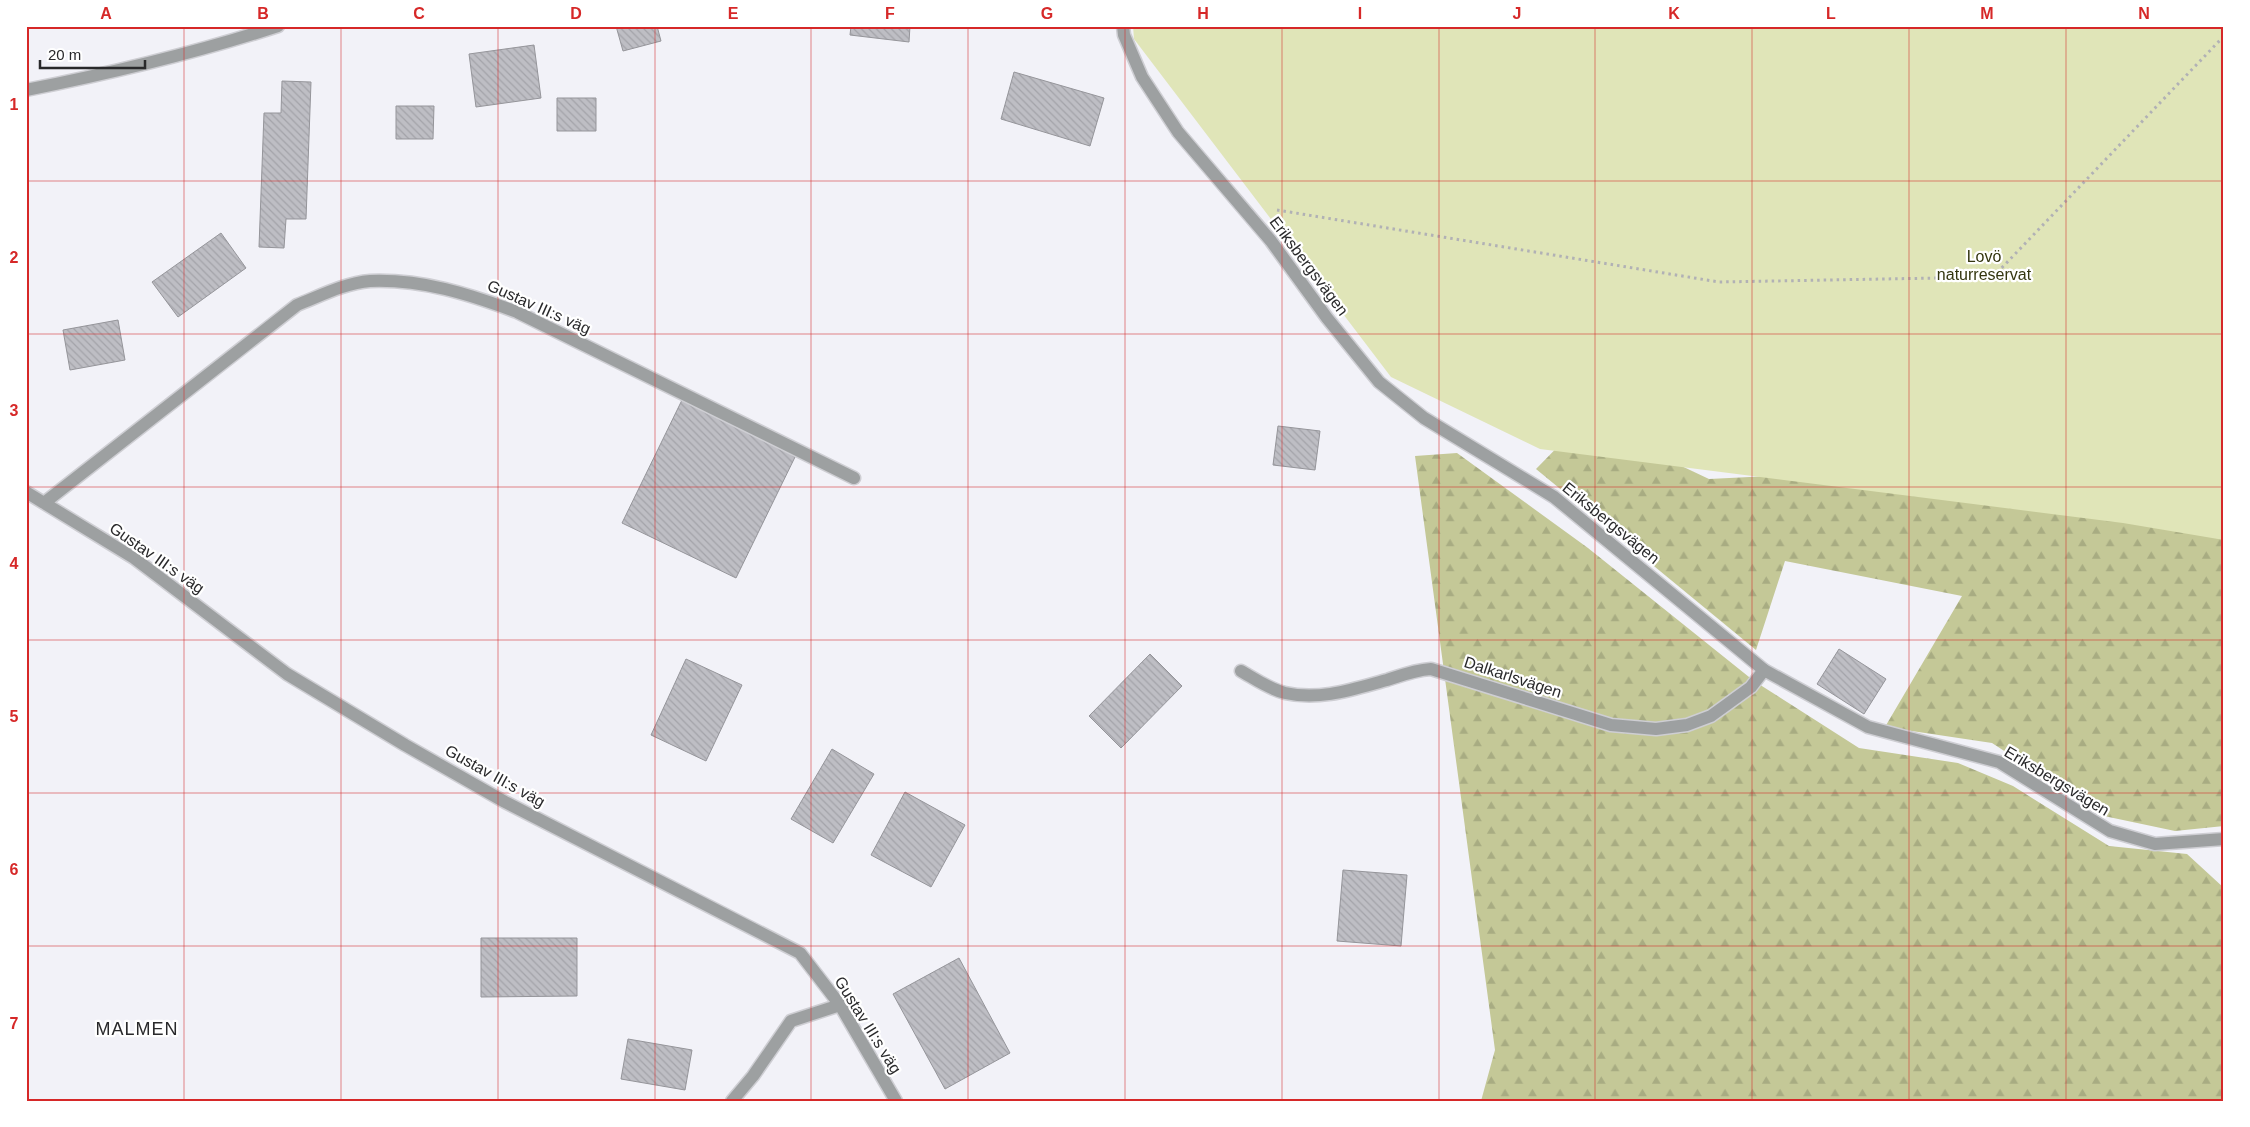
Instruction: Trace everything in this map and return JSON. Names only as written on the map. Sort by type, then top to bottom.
[{"type":"street","points":[[26,90],[114,73],[206,50],[278,26]]},
{"type":"street","name":"Eriksbergsvägen","points":[[1123,26],[1124,34],[1147,85],[1178,132],[1271,241],[1327,318],[1379,382],[1424,418],[1554,497],[1764,670],[1868,728],[1999,762],[2110,831],[2155,844],[2224,839]]},
{"type":"street","name":"Gustav III:s väg","points":[[44,503],[297,305],[333,290],[369,281],[419,284],[469,294],[517,312],[854,478]]},
{"type":"street","name":"Gustav III:s väg","points":[[26,492],[134,558],[287,674],[397,740],[505,802],[800,953],[840,1005],[896,1101]]},
{"type":"street","name":"Dalkarlsvägen","points":[[1240,671],[1268,687],[1284,693],[1313,697],[1368,685],[1414,670],[1431,669],[1610,724],[1656,729],[1687,725],[1711,716],[1751,687],[1764,670]]},
{"type":"street","points":[[732,1101],[753,1076],[791,1021],[840,1005]]},
{"type":"path","points":[[1239,204],[1719,282],[1993,277],[2224,36]]},
{"type":"green space","name":"Lovö naturreservat","points":[[1133,26],[2224,26],[2224,540],[2123,523],[1540,449],[1391,377],[1134,39]]},
{"type":"green space","points":[[1584,420],[1709,479],[1807,474],[2224,536],[2224,826],[2175,831],[2104,816],[1992,743],[1885,727],[1962,596],[1785,561],[1756,650],[1536,469]]},
{"type":"green space","points":[[1457,453],[1588,548],[1754,681],[1859,748],[1958,763],[2013,786],[2109,846],[2187,854],[2224,888],[2224,1101],[1481,1101],[1495,1050],[1415,456]]},
{"type":"building","points":[[616,26],[657,26],[661,41],[623,51]]},
{"type":"building","points":[[851,26],[910,26],[909,42],[850,35]]},
{"type":"building","points":[[534,45],[541,98],[476,107],[469,54]]},
{"type":"building","points":[[1014,72],[1104,98],[1090,146],[1001,119]]},
{"type":"building","points":[[282,81],[311,82],[306,219],[286,219],[284,248],[259,247],[264,113],[281,113]]},
{"type":"building","points":[[557,98],[596,98],[596,131],[557,131]]},
{"type":"building","points":[[396,106],[434,106],[433,139],[396,139]]},
{"type":"building","points":[[221,233],[246,268],[178,317],[152,282]]},
{"type":"building","points":[[118,320],[125,360],[70,370],[63,330]]},
{"type":"building","points":[[682,400],[796,455],[736,578],[622,523]]},
{"type":"building","points":[[1278,426],[1320,431],[1315,470],[1273,465]]},
{"type":"building","points":[[1839,649],[1886,679],[1864,714],[1817,684]]},
{"type":"building","points":[[1150,654],[1182,686],[1121,748],[1089,716]]},
{"type":"building","points":[[686,659],[742,685],[706,761],[651,735]]},
{"type":"building","points":[[832,749],[874,774],[833,843],[791,819]]},
{"type":"building","points":[[905,792],[965,825],[931,887],[871,855]]},
{"type":"building","points":[[1343,870],[1407,875],[1401,946],[1337,941]]},
{"type":"building","points":[[481,938],[577,938],[577,996],[481,997]]},
{"type":"building","points":[[959,958],[1010,1053],[945,1089],[893,994]]},
{"type":"building","points":[[628,1039],[692,1050],[685,1090],[621,1079]]},
{"type":"district","name":"MALMEN","points":[[137,1029]]}]
